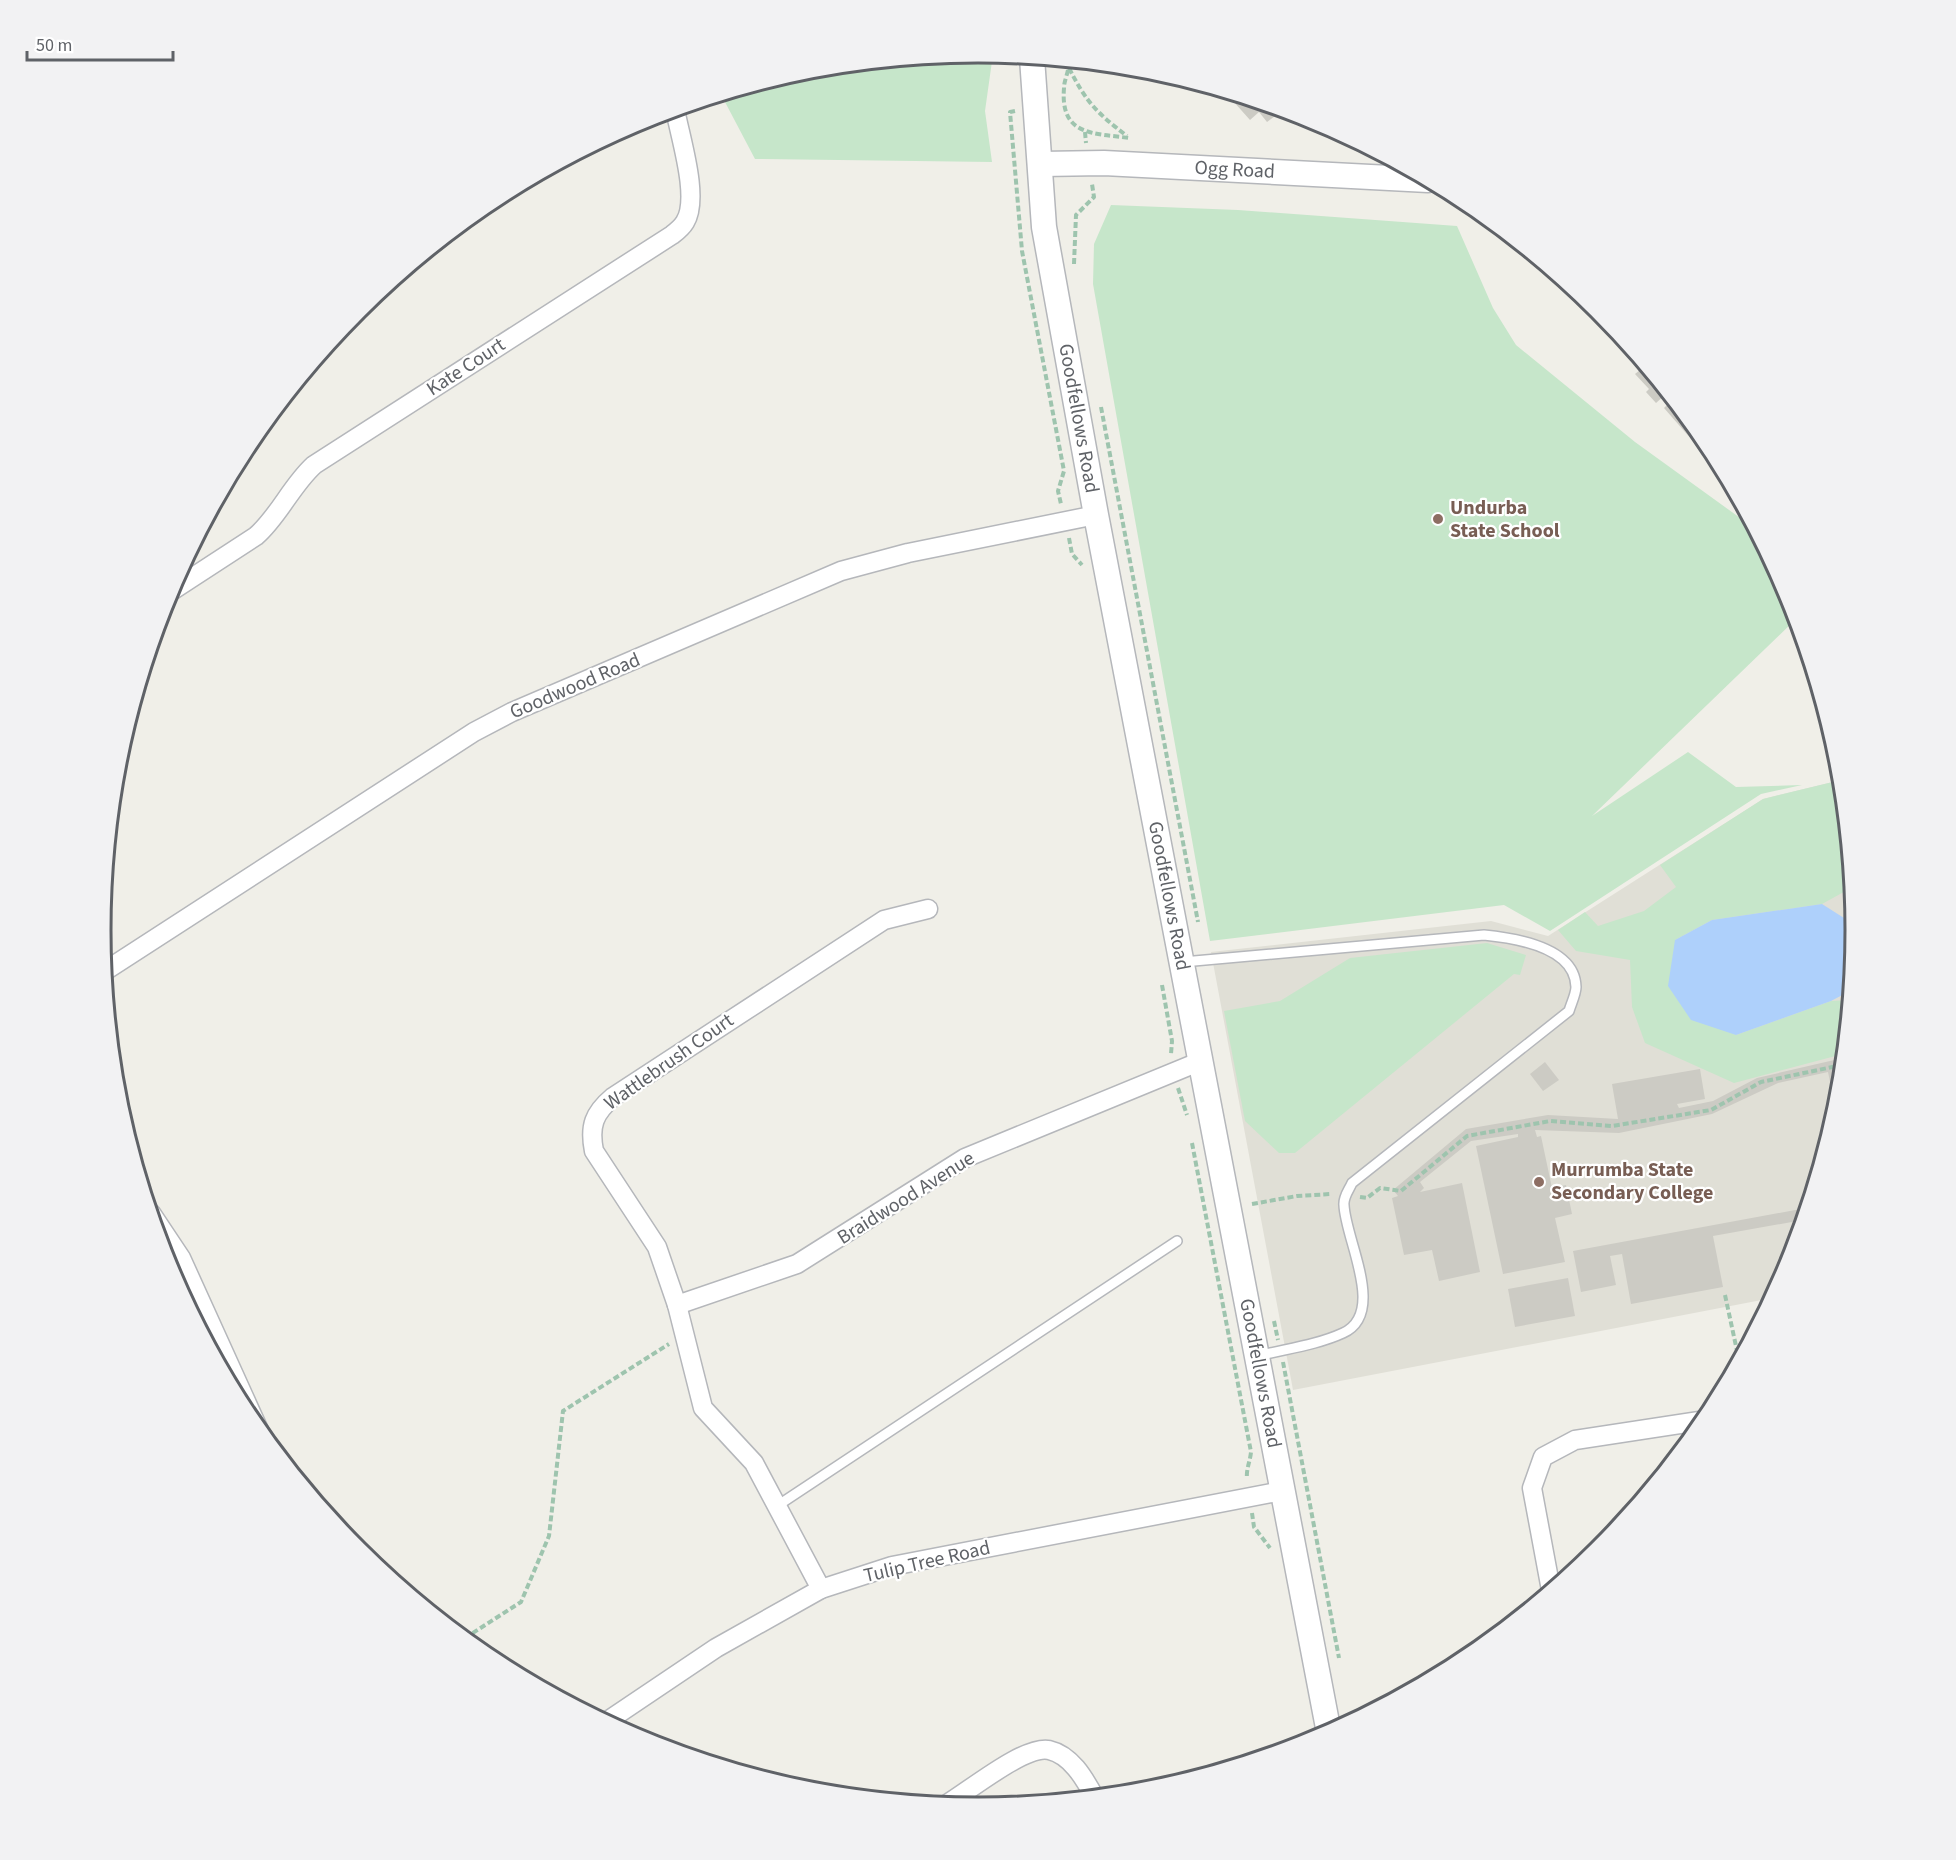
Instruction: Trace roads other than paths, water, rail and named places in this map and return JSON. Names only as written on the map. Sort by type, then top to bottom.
[{"type":"street","name":"Goodfellows Road","points":[[1033,65],[1044,227],[1096,515],[1201,1061],[1269,1353],[1282,1491],[1327,1723]]},
{"type":"street","name":"Kate Court","points":[[184,583],[256,536],[267,526],[298,480],[314,465],[672,236],[685,223],[692,205],[676,118]]},
{"type":"street","name":"Ogg Road","points":[[1041,164],[1089,163],[1408,177]]},
{"type":"street","name":"Goodwood Road","points":[[112,966],[474,732],[512,712],[841,571],[908,553],[1096,515]]},
{"type":"street","name":"Wattlebrush Court","points":[[821,1588],[754,1462],[703,1408],[677,1305],[651,1236],[594,1150],[591,1134],[593,1118],[613,1097],[884,920],[928,909]]},
{"type":"street","name":"Braidwood Avenue","points":[[677,1305],[797,1264],[965,1158],[1201,1061]]},
{"type":"street","points":[[168,1239],[181,1258],[217,1344]]},
{"type":"street","points":[[1550,1582],[1532,1488],[1543,1457],[1575,1440],[1692,1422]]},
{"type":"street","name":"Tulip Tree Road","points":[[614,1717],[716,1648],[821,1588],[892,1566],[1282,1491]]},
{"type":"street","points":[[959,1796],[1026,1753],[1048,1750],[1069,1761],[1091,1790]]},
{"type":"lane","points":[[1183,962],[1484,935],[1512,938],[1541,946],[1566,963],[1576,987],[1569,1011],[1352,1184],[1343,1204],[1359,1268],[1363,1309],[1357,1323],[1344,1333],[1269,1353]]},
{"type":"lane","points":[[777,1506],[1177,1241]]},
{"type":"water","points":[[1822,904],[1845,918],[1842,995],[1736,1035],[1691,1020],[1668,986],[1675,940],[1712,920]]},
{"type":"place","name":"Undurba State School","points":[[1438,519]]},
{"type":"place","name":"Murrumba State Secondary College","points":[[1539,1182]]}]
